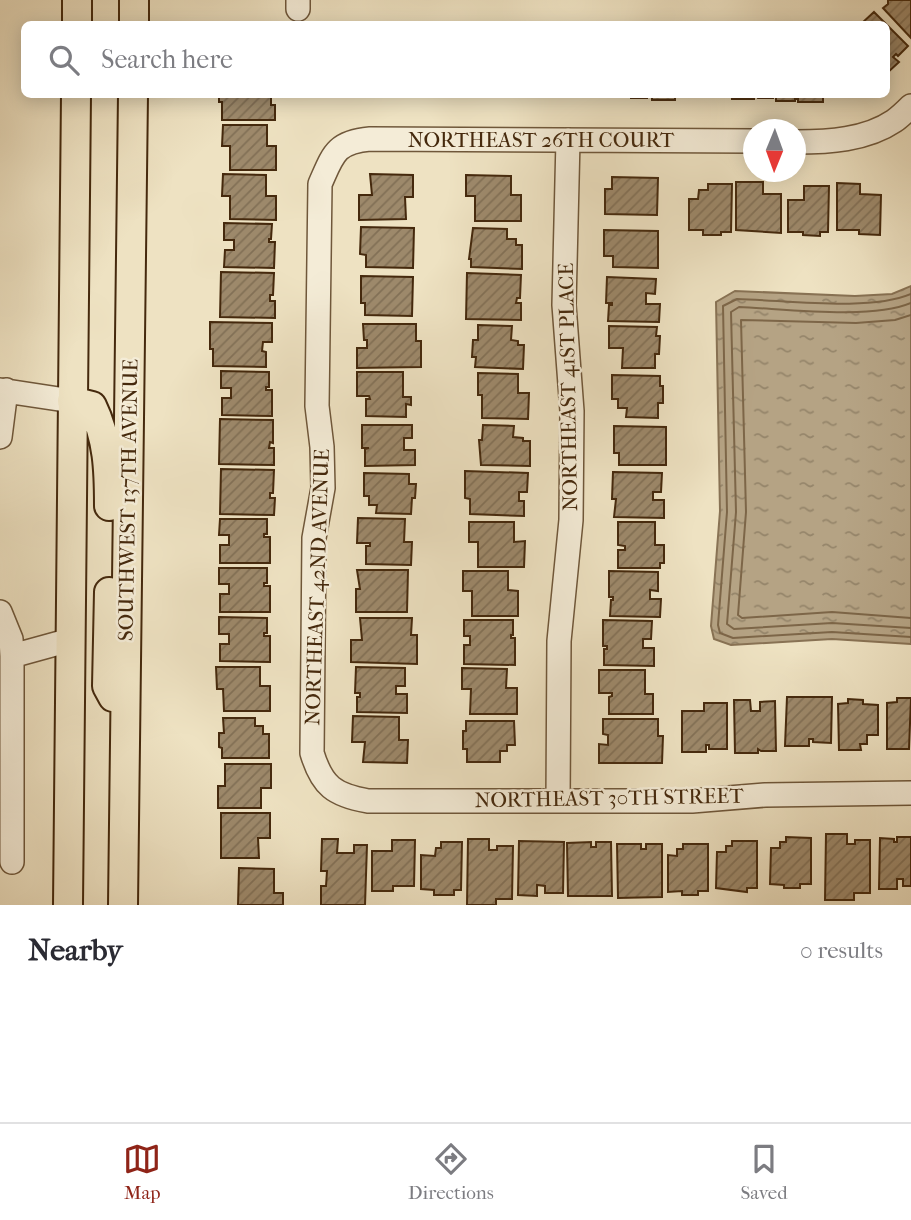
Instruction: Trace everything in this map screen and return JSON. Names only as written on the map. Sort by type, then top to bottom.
[{"type":"main road","points":[[77,0],[77,21]]},
{"type":"main road","points":[[134,0],[134,21]]},
{"type":"main road","points":[[68,905],[76,98]]},
{"type":"main road","name":"SOUTHWEST 137TH AVENUE","points":[[123,905],[133,98]]},
{"type":"main road","points":[[72,401],[92,407],[106,441],[110,555],[107,687],[125,721]]},
{"type":"street","points":[[806,142],[832,142],[864,134],[894,122],[911,106]]},
{"type":"street","name":"NORTHEAST 26TH COURT","points":[[334,153],[349,141],[370,139],[743,141]]},
{"type":"street","name":"NORTHEAST 41ST PLACE","points":[[558,801],[559,641],[571,520],[572,411],[565,305],[568,140]]},
{"type":"street","name":"NORTHEAST 42ND AVENUE","points":[[334,153],[320,184],[317,407],[323,488],[314,538],[312,753],[318,772],[331,789],[348,797]]},
{"type":"street","points":[[0,436],[3,390],[72,401]]},
{"type":"street","points":[[0,612],[11,639],[12,656],[12,862]]},
{"type":"street","points":[[12,656],[70,640]]},
{"type":"street","name":"NORTHEAST 30TH STREET","points":[[348,797],[368,801],[692,802],[765,795],[911,793]]},
{"type":"water","points":[[911,286],[911,644],[832,639],[731,645],[714,639],[711,626],[720,511],[716,302],[735,291],[855,296],[892,294]]},
{"type":"building","points":[[888,0],[911,0],[911,38],[883,8],[888,4]]},
{"type":"building","points":[[874,12],[883,21],[864,21]]},
{"type":"building","points":[[890,28],[908,46],[898,56],[896,54],[893,57],[899,62],[890,70]]},
{"type":"building","points":[[219,98],[271,98],[271,105],[275,105],[275,120],[222,120],[222,102],[219,102]]},
{"type":"building","points":[[652,98],[675,98],[675,100]]},
{"type":"building","points":[[776,98],[823,98],[823,102],[798,102],[798,99],[776,101]]},
{"type":"building","points":[[223,125],[267,125],[267,146],[276,146],[276,170],[230,170],[230,146],[222,146]]},
{"type":"building","points":[[223,174],[266,175],[266,196],[276,196],[276,220],[230,219],[230,196],[222,196]]},
{"type":"building","points":[[370,174],[413,175],[413,197],[405,197],[406,219],[359,220],[359,195],[372,195]]},
{"type":"building","points":[[466,175],[511,176],[511,195],[521,195],[521,221],[475,221],[475,196],[466,196]]},
{"type":"building","points":[[612,177],[658,178],[657,215],[605,214],[605,189],[612,189]]},
{"type":"building","points":[[736,182],[763,182],[763,194],[781,194],[781,233],[736,230]]},
{"type":"building","points":[[837,183],[860,184],[860,194],[881,195],[880,235],[859,234],[859,230],[837,230]]},
{"type":"building","points":[[708,184],[732,184],[731,232],[703,235],[703,230],[689,230],[689,199],[698,199],[699,190],[708,190]]},
{"type":"building","points":[[804,186],[829,186],[828,232],[820,232],[820,236],[788,232],[788,200],[804,200]]},
{"type":"building","points":[[224,223],[272,224],[269,242],[275,242],[274,268],[224,267],[225,250],[234,250],[234,240],[224,240]]},
{"type":"building","points":[[361,227],[414,228],[413,268],[366,267],[366,255],[360,254]]},
{"type":"building","points":[[473,228],[507,229],[507,239],[516,239],[516,245],[522,245],[522,269],[471,267],[469,259]]},
{"type":"building","points":[[604,230],[658,231],[658,268],[613,267],[613,256],[604,256]]},
{"type":"building","points":[[221,272],[274,273],[273,295],[270,295],[270,301],[275,301],[275,318],[220,317]]},
{"type":"building","points":[[467,273],[521,275],[520,298],[517,298],[516,303],[521,303],[521,320],[466,319]]},
{"type":"building","points":[[361,276],[413,277],[412,316],[365,315],[365,303],[361,303]]},
{"type":"building","points":[[607,277],[656,279],[655,294],[646,293],[646,304],[660,304],[659,322],[608,321],[609,305],[612,303],[606,303]]},
{"type":"building","points":[[210,322],[272,323],[272,342],[263,342],[266,367],[213,366]]},
{"type":"building","points":[[363,324],[416,324],[416,341],[421,341],[421,367],[357,368],[357,348],[367,348]]},
{"type":"building","points":[[478,325],[512,326],[511,340],[518,341],[518,345],[524,345],[523,369],[475,367],[476,357],[472,357],[473,340],[478,340]]},
{"type":"building","points":[[609,326],[657,327],[656,336],[660,336],[659,354],[655,354],[655,368],[622,368],[623,348],[609,348]]},
{"type":"building","points":[[221,371],[269,372],[269,387],[266,387],[266,390],[272,390],[272,416],[222,415],[222,398],[231,398],[231,388],[221,388]]},
{"type":"building","points":[[357,372],[403,372],[403,397],[411,397],[411,405],[406,404],[406,417],[366,416],[366,399],[370,399],[369,396],[357,396]]},
{"type":"building","points":[[478,373],[518,374],[518,393],[529,393],[528,419],[482,418]]},
{"type":"building","points":[[612,375],[660,376],[663,403],[658,403],[658,418],[626,417],[627,408],[618,408],[618,399],[612,399]]},
{"type":"building","points":[[220,419],[273,420],[273,443],[270,442],[269,448],[274,448],[274,465],[219,464]]},
{"type":"building","points":[[362,425],[412,425],[412,438],[404,438],[404,450],[415,450],[415,465],[365,466],[365,449],[369,448],[362,448]]},
{"type":"building","points":[[483,425],[514,426],[513,437],[530,441],[530,466],[481,465],[479,440],[482,440]]},
{"type":"building","points":[[614,426],[666,427],[666,465],[619,465],[619,453],[614,453]]},
{"type":"building","points":[[221,469],[274,470],[273,493],[270,493],[270,498],[275,498],[274,515],[220,514]]},
{"type":"building","points":[[465,471],[528,473],[527,492],[519,492],[519,501],[524,501],[524,516],[470,514],[470,499],[465,498]]},
{"type":"building","points":[[613,472],[662,473],[661,492],[653,492],[653,500],[664,500],[664,518],[614,517],[616,499],[612,499]]},
{"type":"building","points":[[364,473],[409,474],[409,484],[416,484],[411,514],[376,513],[377,505],[369,505],[369,496],[364,496]]},
{"type":"building","points":[[358,518],[405,519],[404,542],[412,542],[411,565],[366,564],[366,546],[370,546],[370,543],[357,543]]},
{"type":"building","points":[[220,519],[267,519],[267,534],[264,534],[264,537],[270,537],[270,563],[220,563],[220,545],[229,545],[229,535],[219,535]]},
{"type":"building","points":[[469,522],[514,522],[514,542],[525,541],[524,567],[478,567],[478,542],[469,542]]},
{"type":"building","points":[[618,522],[655,522],[655,545],[664,545],[664,563],[660,563],[660,568],[618,568],[618,550],[625,550],[625,546],[618,545]]},
{"type":"building","points":[[219,568],[267,568],[267,583],[264,583],[264,586],[270,586],[270,612],[220,612],[220,594],[229,594],[229,584],[219,584]]},
{"type":"building","points":[[357,570],[408,570],[407,612],[356,612],[356,589],[360,589]]},
{"type":"building","points":[[463,571],[508,571],[508,590],[518,591],[518,616],[472,616],[472,591],[463,591]]},
{"type":"building","points":[[609,571],[658,572],[658,591],[650,590],[650,599],[661,599],[660,617],[610,616],[613,597],[609,597]]},
{"type":"building","points":[[219,617],[267,618],[267,633],[264,633],[264,636],[270,636],[270,662],[220,661],[220,644],[229,644],[229,634],[219,634]]},
{"type":"building","points":[[360,618],[412,618],[411,635],[417,635],[417,664],[351,662],[351,640],[362,640]]},
{"type":"building","points":[[464,620],[513,620],[511,638],[515,638],[515,665],[464,664],[464,645],[470,645],[470,636],[464,636]]},
{"type":"building","points":[[603,620],[652,621],[651,639],[643,639],[643,648],[654,648],[654,666],[604,665],[604,649],[607,649],[607,646],[603,646]]},
{"type":"building","points":[[216,667],[260,667],[260,686],[270,686],[270,711],[224,711],[223,689],[217,689]]},
{"type":"building","points":[[356,667],[405,668],[405,686],[396,686],[396,694],[407,694],[407,713],[357,712],[357,697],[360,697],[360,693],[355,693]]},
{"type":"building","points":[[462,668],[507,669],[506,688],[517,688],[517,714],[470,714],[471,689],[462,689]]},
{"type":"building","points":[[599,670],[645,670],[645,694],[653,694],[653,714],[609,714],[609,697],[612,693],[599,693]]},
{"type":"building","points":[[787,697],[832,697],[831,743],[813,742],[813,739],[809,739],[809,746],[785,746]]},
{"type":"building","points":[[897,698],[911,698],[909,749],[887,749],[887,703],[897,702]]},
{"type":"building","points":[[848,699],[878,705],[878,735],[867,735],[867,744],[860,744],[861,750],[839,750],[838,704],[848,703]]},
{"type":"building","points":[[734,700],[750,700],[751,711],[760,711],[760,702],[775,701],[776,751],[758,749],[758,753],[735,753]]},
{"type":"building","points":[[704,703],[727,703],[727,749],[709,749],[709,745],[706,745],[706,752],[682,752],[682,711],[704,711]]},
{"type":"building","points":[[353,716],[399,717],[399,740],[408,740],[407,763],[363,762],[365,742],[352,742]]},
{"type":"building","points":[[223,718],[255,718],[255,726],[263,726],[263,734],[269,734],[269,758],[222,758],[219,733],[224,733]]},
{"type":"building","points":[[603,719],[658,719],[658,736],[663,736],[662,763],[599,763],[599,744],[608,745],[608,735],[603,734]]},
{"type":"building","points":[[466,721],[514,721],[515,745],[507,745],[507,751],[500,751],[500,762],[467,762],[467,749],[463,749]]},
{"type":"building","points":[[225,764],[271,764],[271,788],[261,788],[261,808],[218,808],[218,786],[225,786]]},
{"type":"building","points":[[221,813],[270,813],[270,838],[258,838],[259,858],[221,858]]},
{"type":"building","points":[[826,834],[847,834],[847,844],[855,844],[855,840],[870,840],[870,893],[854,893],[854,900],[825,900]]},
{"type":"building","points":[[786,837],[811,838],[811,884],[800,884],[800,888],[784,888],[784,885],[770,884],[771,848],[780,848],[780,842],[786,842]]},
{"type":"building","points":[[897,837],[911,837],[911,886],[903,886],[903,879],[897,879],[897,889],[879,889],[880,838],[894,839],[894,842],[897,842]]},
{"type":"building","points":[[322,839],[338,839],[337,853],[354,853],[354,845],[367,845],[365,905],[321,905],[321,886],[326,886],[327,871],[321,871]]},
{"type":"building","points":[[468,839],[489,839],[489,850],[497,850],[497,846],[513,846],[512,899],[496,899],[496,905],[467,905]]},
{"type":"building","points":[[392,840],[415,840],[414,886],[393,886],[393,891],[372,891],[372,851],[392,851]]},
{"type":"building","points":[[519,841],[564,842],[563,893],[545,893],[545,886],[537,885],[537,896],[518,895]]},
{"type":"building","points":[[732,841],[757,841],[757,888],[747,888],[747,892],[716,888],[717,852],[726,852],[726,846],[732,846]]},
{"type":"building","points":[[441,842],[462,842],[461,890],[454,890],[454,895],[434,895],[434,890],[421,889],[421,855],[435,856],[436,848],[441,848]]},
{"type":"building","points":[[591,842],[591,847],[596,847],[596,842],[611,842],[612,896],[568,896],[567,843]]},
{"type":"building","points":[[617,844],[641,844],[641,849],[646,849],[646,844],[662,844],[662,897],[618,898]]},
{"type":"building","points":[[683,844],[708,844],[708,891],[698,891],[698,895],[682,895],[682,891],[668,892],[668,855],[677,856],[677,849],[683,849]]},
{"type":"building","points":[[239,868],[274,869],[274,893],[283,893],[283,905],[238,905]]}]
